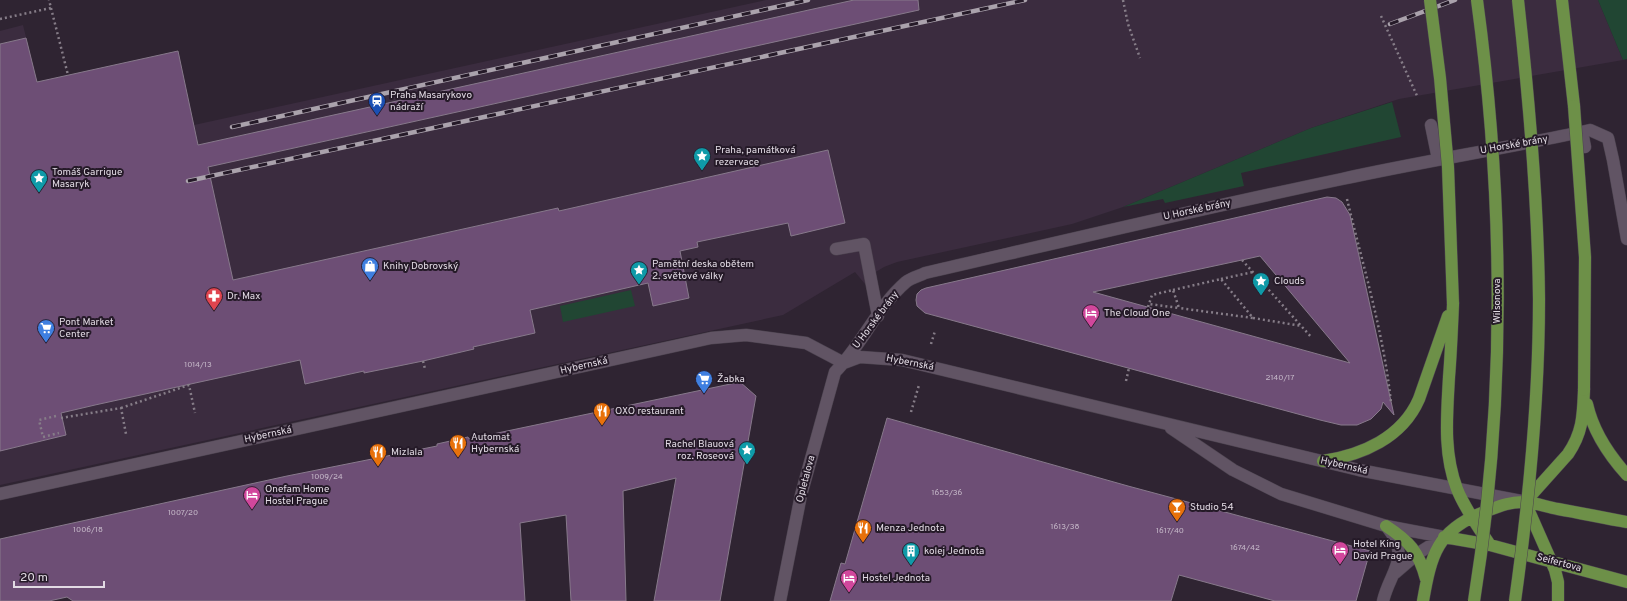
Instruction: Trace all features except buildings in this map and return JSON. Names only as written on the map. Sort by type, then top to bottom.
[{"type":"main road","points":[[1430,0],[1440,78],[1448,167],[1453,304],[1447,445],[1457,489],[1471,517],[1490,545]]},
{"type":"main road","name":"Wilsonova","points":[[1474,601],[1486,519],[1493,441],[1497,375],[1498,294],[1496,216],[1489,115],[1477,0]]},
{"type":"main road","points":[[1515,601],[1533,453],[1539,299],[1537,223],[1532,147],[1526,70],[1518,0]]},
{"type":"main road","points":[[1525,502],[1574,445],[1582,426],[1584,390],[1585,257],[1574,106],[1562,0]]},
{"type":"main road","points":[[1323,461],[1340,459],[1357,454],[1384,440],[1408,420],[1414,411],[1453,304]]},
{"type":"main road","points":[[1584,390],[1589,413],[1596,429],[1614,460],[1627,475]]},
{"type":"main road","points":[[1525,502],[1551,561],[1558,582],[1558,601]]},
{"type":"main road","points":[[1423,601],[1433,555],[1444,537],[1456,526],[1471,517],[1505,504],[1525,502],[1627,522]]},
{"type":"main road","points":[[1386,526],[1401,536],[1417,554],[1422,564],[1426,582]]},
{"type":"main road","name":"Hybernská","points":[[1444,537],[1490,545]]},
{"type":"main road","name":"Seifertova","points":[[1490,545],[1627,582]]},
{"type":"street","points":[[1431,125],[1438,159]]},
{"type":"street","points":[[1585,147],[1586,131],[1608,138],[1627,239]]},
{"type":"street","name":"U Horské brány","points":[[844,363],[878,316],[906,281],[925,273],[1167,217],[1342,179],[1586,131]]},
{"type":"street","points":[[836,249],[864,244],[878,316]]},
{"type":"street","name":"Hybernská","points":[[0,494],[710,338],[746,335],[806,343],[844,363],[860,357],[902,360],[1375,474],[1525,502]]},
{"type":"street","name":"Opletalova","points":[[780,601],[801,495],[835,372],[844,363]]},
{"type":"street","name":"Hybernská","points":[[1164,423],[1233,470],[1281,494],[1386,526],[1444,537]]},
{"type":"street","points":[[1383,601],[1385,592],[1395,573],[1398,562],[1398,550],[1392,533],[1386,526]]},
{"type":"street","points":[[1395,573],[1417,554],[1444,537]]},
{"type":"path","points":[[49,0],[68,75]]},
{"type":"path","points":[[1123,0],[1128,24],[1140,58]]},
{"type":"path","points":[[0,19],[51,8]]},
{"type":"path","points":[[1381,16],[1431,125]]},
{"type":"path","points":[[1342,179],[1378,328],[1389,384],[1391,404]]},
{"type":"path","points":[[1242,260],[1312,338]]},
{"type":"path","points":[[1253,272],[1152,295],[1149,306],[1179,308],[1302,326]]},
{"type":"path","points":[[1221,280],[1253,318]]},
{"type":"path","points":[[1173,290],[1179,308]]},
{"type":"path","points":[[423,361],[425,369]]},
{"type":"path","points":[[1126,381],[1129,368]]},
{"type":"path","points":[[61,418],[121,408],[189,385],[196,412]]},
{"type":"path","points":[[121,408],[126,434]]},
{"type":"path","points":[[56,416],[39,420],[43,437],[59,433]]},
{"type":"shaded area","points":[[766,0],[1598,0],[1623,60],[1399,99],[1311,128],[1123,207],[1072,224],[897,262],[874,273],[865,284],[855,272],[783,315],[0,485],[0,31],[23,25],[37,82],[91,70],[194,125]]},
{"type":"green space","points":[[1598,0],[1627,0],[1627,59],[1623,60]]},
{"type":"green space","points":[[1392,102],[1401,137],[1241,173],[1244,186],[1165,203],[1163,199],[1123,207],[1311,128]]},
{"type":"green space","points":[[631,290],[635,306],[563,322],[560,306]]},
{"type":"railway","points":[[232,127],[808,0]]},
{"type":"railway","points":[[188,181],[1025,0]]},
{"type":"railway","points":[[1390,24],[1455,0]]},
{"type":"place","name":"Praha Masarykovo nádraží","points":[[377,116]]},
{"type":"place","name":"Praha, památková rezervace","points":[[702,171]]},
{"type":"place","name":"Tomáš Garrigue Masaryk","points":[[39,193]]},
{"type":"place","name":"Knihy Dobrovský","points":[[370,281]]},
{"type":"place","name":"Pamětní deska obětem 2. světové války","points":[[639,285]]},
{"type":"place","name":"Clouds","points":[[1261,296]]},
{"type":"place","name":"Dr. Max","points":[[214,311]]},
{"type":"place","name":"The Cloud One","points":[[1091,328]]},
{"type":"place","name":"Pont Market Center","points":[[46,343]]},
{"type":"place","name":"Žabka","points":[[704,394]]},
{"type":"place","name":"OXO restaurant","points":[[602,426]]},
{"type":"place","name":"Automat Hybernská","points":[[458,458]]},
{"type":"place","name":"Rachel Blauová roz. Roseová","points":[[747,465]]},
{"type":"place","name":"Mizlala","points":[[378,467]]},
{"type":"place","name":"Onefam Home Hostel Prague","points":[[252,510]]},
{"type":"place","name":"Studio 54","points":[[1177,522]]},
{"type":"place","name":"Menza Jednota","points":[[863,543]]},
{"type":"place","name":"Hotel King David Prague","points":[[1340,565]]},
{"type":"place","name":"kolej Jednota","points":[[911,566]]},
{"type":"place","name":"Hostel Jednota","points":[[849,593]]}]
